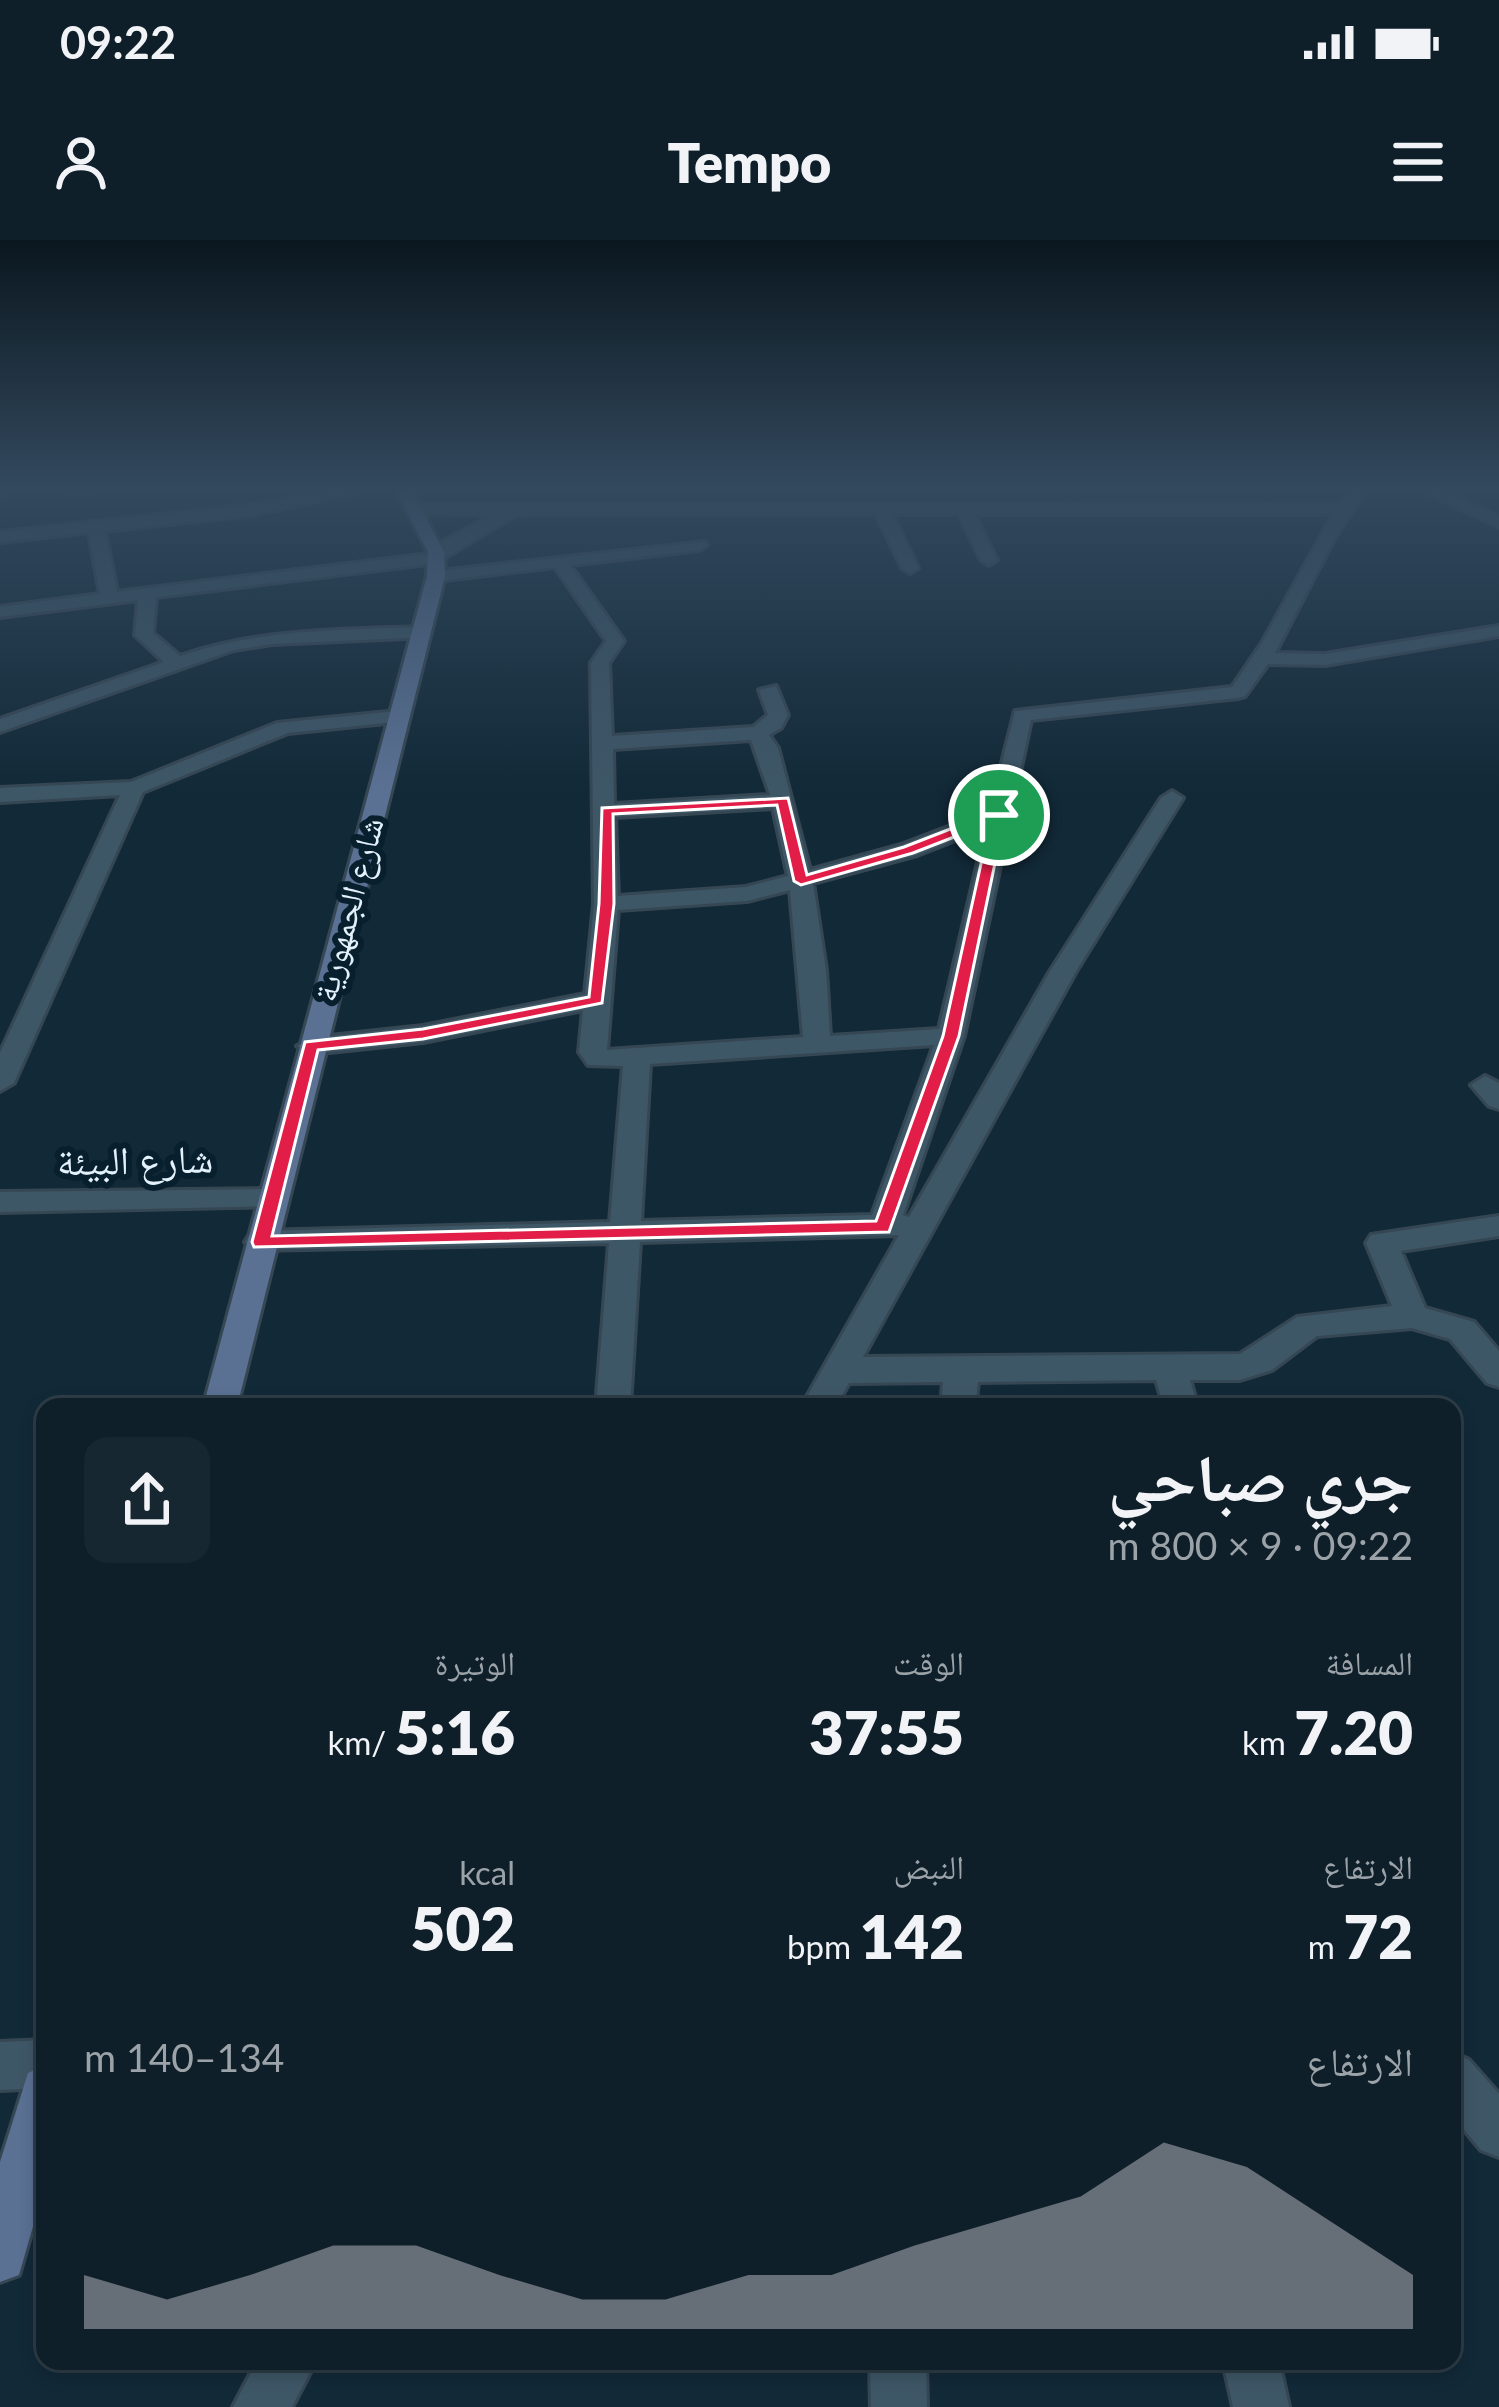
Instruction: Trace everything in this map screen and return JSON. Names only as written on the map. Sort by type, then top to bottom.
[{"type":"main road","name":"شارع الجمهورية","points":[[222,1398],[430,588]]},
{"type":"main road","points":[[0,2256],[36,2123]]},
{"type":"street","points":[[108,588],[110,600]]},
{"type":"street","points":[[0,612],[192,588]]},
{"type":"street","points":[[578,588],[615,641],[600,663],[607,904],[596,1000],[593,1052],[598,1059],[951,1036]]},
{"type":"street","points":[[883,1227],[951,1036],[1025,712],[1235,694],[1266,658],[1298,588]]},
{"type":"street","points":[[147,596],[146,639],[177,663]]},
{"type":"street","points":[[1266,658],[1296,662],[1387,652],[1456,633],[1499,631]]},
{"type":"street","points":[[0,726],[251,640],[421,633]]},
{"type":"street","points":[[603,742],[757,733],[774,724],[778,715],[769,690]]},
{"type":"street","points":[[0,796],[134,788],[284,728],[398,717]]},
{"type":"street","points":[[757,733],[768,748],[801,881],[818,976],[817,1046]]},
{"type":"street","points":[[0,1083],[134,788]]},
{"type":"street","points":[[823,1398],[1062,973],[1172,798]]},
{"type":"street","points":[[607,811],[783,801]]},
{"type":"street","points":[[607,904],[747,894],[909,850],[999,815]]},
{"type":"street","points":[[311,1046],[423,1034],[596,1000]]},
{"type":"street","points":[[614,1398],[637,1060]]},
{"type":"street","name":"شارع البيئة","points":[[0,1202],[266,1220]]},
{"type":"street","points":[[266,1220],[623,1234],[883,1227],[922,1221]]},
{"type":"street","name":"شارع البيئة","points":[[0,1222],[266,1220]]},
{"type":"street","points":[[1412,1316],[1382,1244],[1499,1226]]},
{"type":"street","points":[[838,1370],[1251,1365],[1309,1325],[1412,1316],[1462,1330],[1499,1374]]},
{"type":"street","points":[[1168,1365],[1178,1398]]},
{"type":"street","points":[[959,1398],[962,1368]]},
{"type":"street","points":[[0,2066],[36,2064]]},
{"type":"street","points":[[1461,2088],[1499,2132]]},
{"type":"street","points":[[261,2407],[283,2370]]},
{"type":"street","points":[[898,2370],[899,2407]]},
{"type":"street","points":[[1253,2370],[1261,2407]]},
{"type":"route","points":[[783,801],[801,881],[909,850],[999,815],[951,1036],[883,1227],[261,1242],[311,1046],[423,1034],[596,1000],[607,904],[607,811],[783,801]]}]
